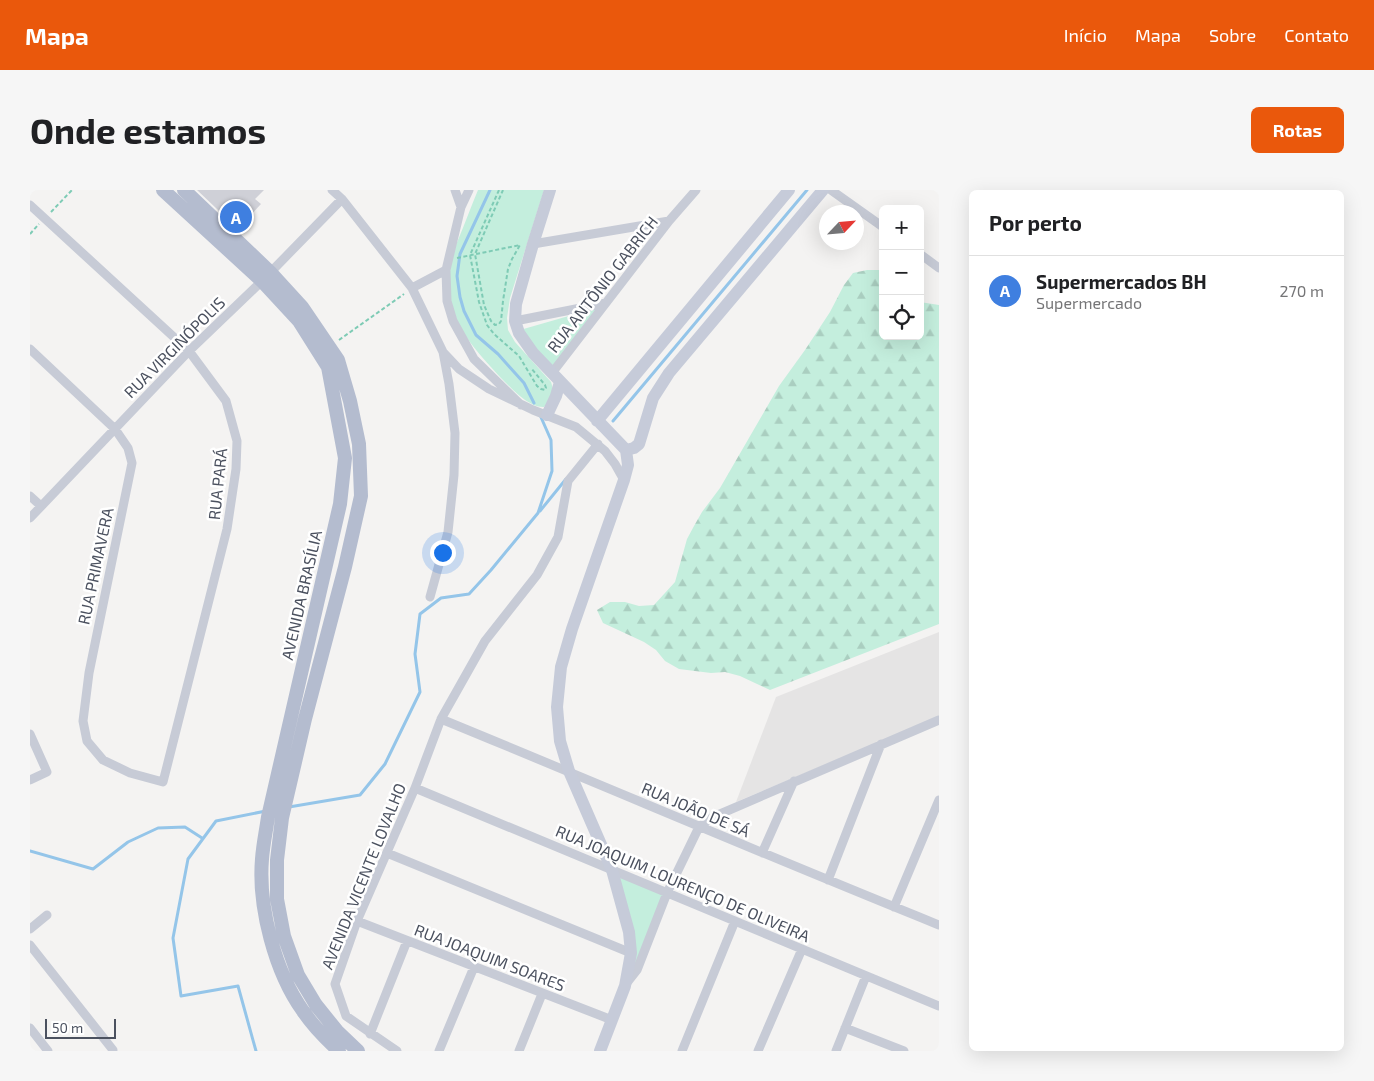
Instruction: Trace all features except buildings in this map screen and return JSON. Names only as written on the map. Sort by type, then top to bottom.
[{"type":"main road","name":"AVENIDA BRASÍLIA","points":[[162,190],[302,307],[338,360],[356,427],[359,444],[361,496],[345,567],[268,817],[262,860],[263,899],[270,939],[285,980],[303,1011],[327,1040],[339,1051]]},
{"type":"main road","name":"AVENIDA BRASÍLIA","points":[[184,190],[266,277],[299,321],[328,367],[345,458],[340,504],[298,717],[282,818],[277,860],[277,899],[284,936],[298,975],[316,1005],[337,1031],[358,1051]]},
{"type":"street","points":[[332,190],[342,195],[412,288],[443,352],[450,384],[455,433],[454,475],[448,532],[430,597]]},
{"type":"street","points":[[455,190],[461,207]]},
{"type":"street","points":[[469,190],[461,207],[446,270],[447,301],[452,321],[474,359],[521,405]]},
{"type":"street","points":[[550,190],[516,304],[515,321],[519,333],[533,353],[626,450],[628,465],[572,629],[561,667],[557,707],[560,741],[569,771],[612,870],[630,932],[631,953],[625,986],[600,1051]]},
{"type":"street","name":"RUA ANTÔNIO GABRICH","points":[[556,378],[606,303],[669,221],[696,190]]},
{"type":"street","points":[[597,421],[788,190]]},
{"type":"street","points":[[605,451],[626,450],[634,448],[639,444],[653,398],[669,373],[824,190]]},
{"type":"street","points":[[831,190],[879,224]]},
{"type":"street","name":"RUA VIRGINÓPOLIS","points":[[30,518],[189,351],[266,277],[342,195]]},
{"type":"street","name":"RUA PARÁ","points":[[30,205],[189,351],[226,401],[237,441],[236,469],[227,530],[163,782]]},
{"type":"street","points":[[533,244],[669,221]]},
{"type":"street","points":[[924,257],[939,268]]},
{"type":"street","points":[[412,288],[446,270]]},
{"type":"street","points":[[515,321],[606,303]]},
{"type":"street","name":"RUA PRIMAVERA","points":[[30,349],[115,429],[128,448],[132,463],[89,673],[83,721],[87,742],[104,760],[130,773],[163,782]]},
{"type":"street","points":[[443,352],[459,369],[489,390],[576,427],[605,451],[624,480]]},
{"type":"street","points":[[547,415],[556,396],[556,378]]},
{"type":"street","name":"AVENIDA VICENTE LOVALHO","points":[[397,1051],[346,1016],[336,984],[357,921],[415,788],[441,719],[485,641],[537,575],[558,537],[568,481],[598,444]]},
{"type":"street","points":[[30,496],[41,506]]},
{"type":"street","name":"RUA JOÃO DE SÁ","points":[[441,719],[939,925]]},
{"type":"street","points":[[625,986],[637,970],[667,893],[699,827],[713,817],[939,720]]},
{"type":"street","points":[[30,734],[47,772],[30,780]]},
{"type":"street","points":[[828,880],[881,744]]},
{"type":"street","points":[[762,853],[794,781]]},
{"type":"street","name":"RUA JOAQUIM LOURENÇO DE OLIVEIRA","points":[[415,788],[937,1006]]},
{"type":"street","points":[[894,907],[939,800]]},
{"type":"street","points":[[387,853],[631,953]]},
{"type":"street","points":[[30,929],[47,915]]},
{"type":"street","name":"RUA JOAQUIM SOARES","points":[[357,921],[612,1020]]},
{"type":"street","points":[[682,1051],[735,921]]},
{"type":"street","points":[[370,1034],[407,941]]},
{"type":"street","points":[[30,945],[113,1050]]},
{"type":"street","points":[[758,1051],[802,949]]},
{"type":"street","points":[[439,1051],[474,967]]},
{"type":"street","points":[[836,1051],[866,976]]},
{"type":"street","points":[[519,1051],[542,994]]},
{"type":"street","points":[[937,1006],[939,995]]},
{"type":"street","points":[[30,1028],[48,1051]]},
{"type":"street","points":[[845,1028],[904,1051]]},
{"type":"path","points":[[461,257],[475,254],[520,245],[508,269],[502,321],[499,324],[491,321],[484,305],[475,254],[503,190]]},
{"type":"path","points":[[329,347],[412,288]]},
{"type":"shaded area","points":[[939,632],[939,717],[736,802],[776,697]]},
{"type":"green space","points":[[478,190],[544,190],[510,298],[507,318],[508,330],[515,342],[551,382],[552,396],[544,407],[526,401],[515,392],[474,348],[460,327],[451,302],[448,272],[453,252]]},
{"type":"green space","points":[[879,270],[879,340],[924,340],[924,303],[939,305],[939,624],[770,690],[740,676],[725,672],[711,673],[679,669],[665,661],[656,650],[644,642],[603,623],[597,610],[610,602],[625,602],[639,606],[654,605],[675,582],[687,539],[702,512],[720,488],[779,386],[830,312],[844,285],[853,273]]},
{"type":"green space","points":[[600,307],[553,368],[520,330]]},
{"type":"green space","points":[[616,875],[664,895],[636,968]]},
{"type":"waterway","points":[[490,190],[460,254],[457,276],[460,297],[464,311],[476,335],[498,354],[524,383],[534,403]]},
{"type":"waterway","points":[[613,421],[807,190]]},
{"type":"waterway","points":[[289,807],[360,795],[385,764],[420,692],[415,654],[420,614],[441,598],[469,594],[538,513],[552,471],[551,440],[540,415]]},
{"type":"waterway","points":[[540,511],[566,479]]},
{"type":"waterway","points":[[256,1051],[238,986],[181,996],[173,938],[188,859],[216,821],[266,811]]},
{"type":"waterway","points":[[30,851],[93,869],[128,842],[158,828],[185,827],[202,838]]},
{"type":"place","name":"Supermercados BH","points":[[236,217]]}]
